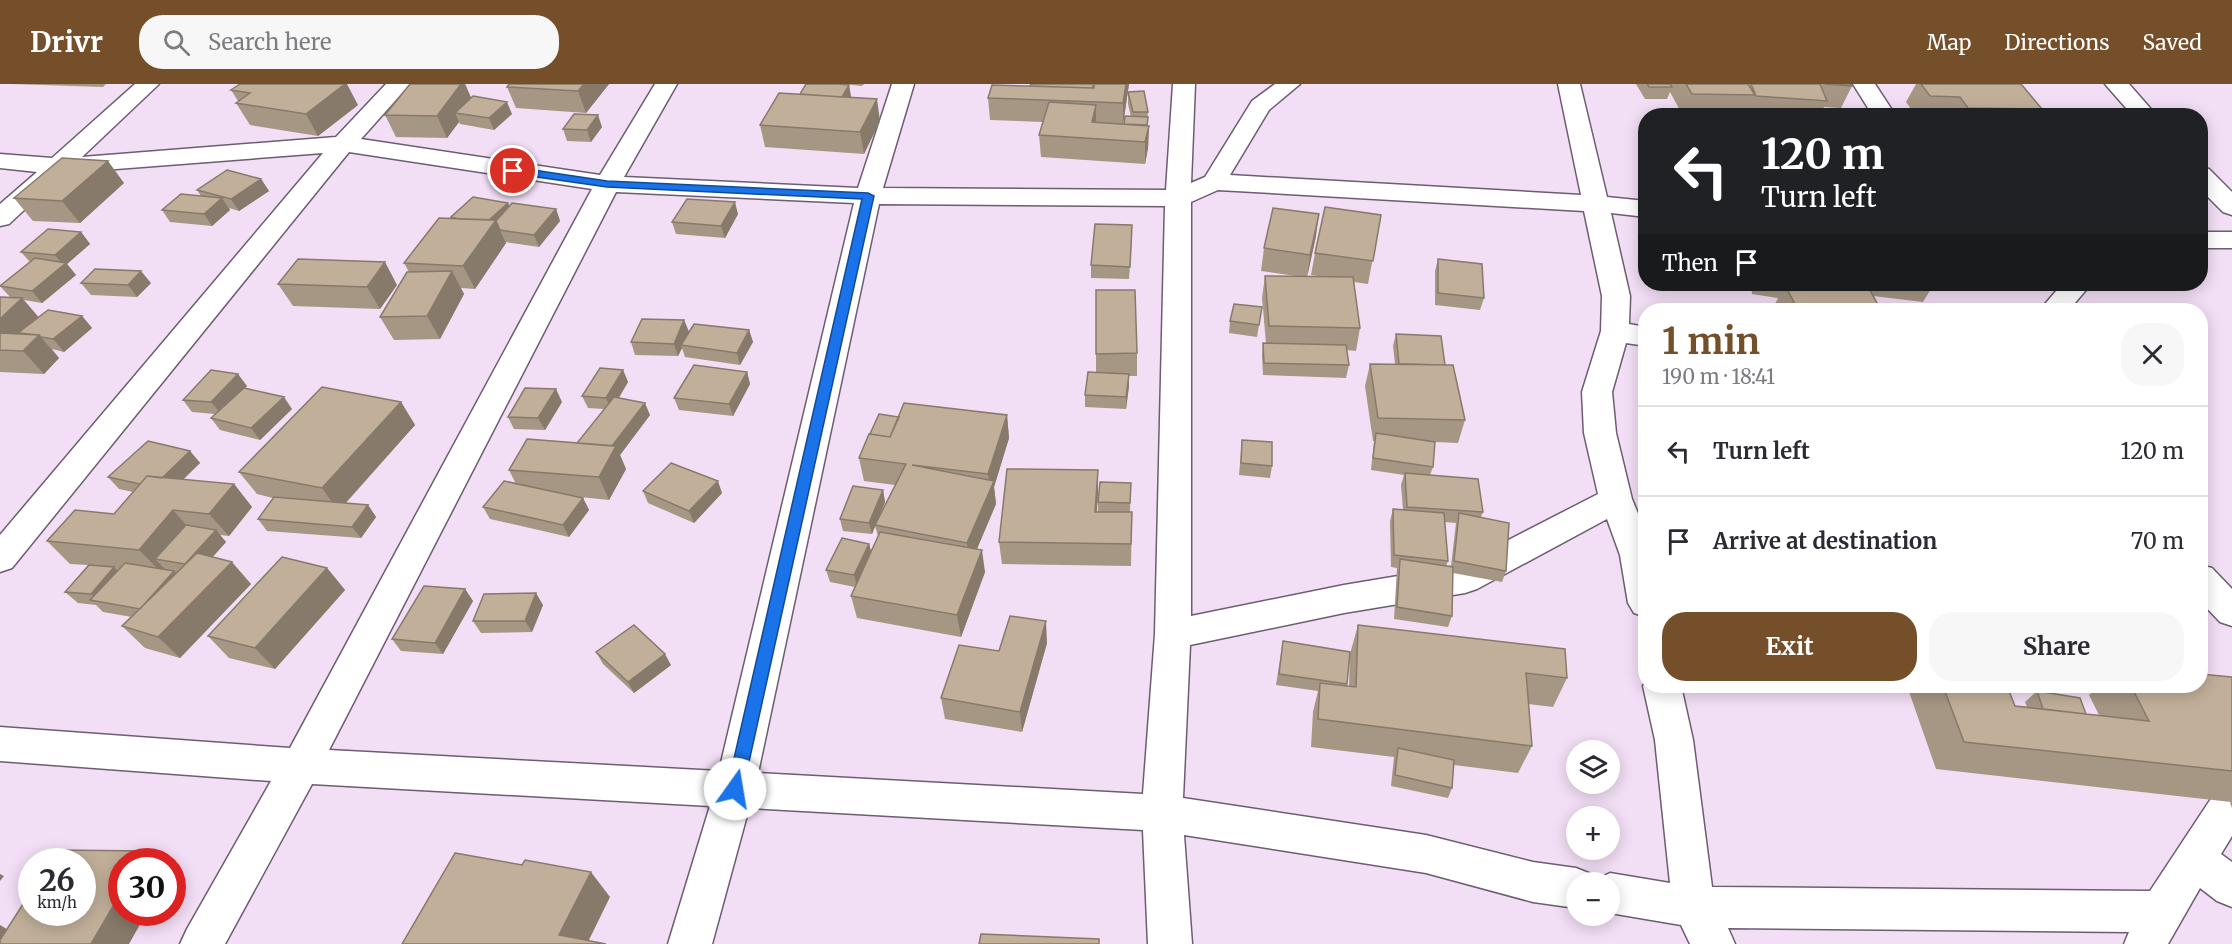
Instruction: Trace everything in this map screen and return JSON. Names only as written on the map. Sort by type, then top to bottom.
[{"type":"street","points":[[0,218],[148,84]]},
{"type":"street","points":[[0,559],[343,144],[399,84]]},
{"type":"street","points":[[202,944],[300,766],[607,184],[666,84]]},
{"type":"street","points":[[690,944],[735,789],[868,196],[903,84]]},
{"type":"street","points":[[1170,944],[1162,813],[1173,634],[1178,198],[1184,84]]},
{"type":"street","points":[[1214,182],[1260,106],[1289,84]]},
{"type":"street","points":[[1569,84],[1616,296],[1615,331],[1597,392],[1600,433],[1616,499],[1638,560]]},
{"type":"street","points":[[1864,84],[1880,108]]},
{"type":"street","points":[[2116,84],[2138,108]]},
{"type":"street","points":[[0,161],[57,166],[343,144],[607,184],[868,196],[1178,198],[1214,182],[1638,208]]},
{"type":"street","points":[[2208,182],[2232,207]]},
{"type":"street","points":[[2208,240],[2232,240]]},
{"type":"street","points":[[2060,303],[2071,291]]},
{"type":"street","points":[[1615,331],[1638,335]]},
{"type":"street","points":[[1173,634],[1344,599],[1465,579],[1616,499]]},
{"type":"street","points":[[2208,586],[2232,612]]},
{"type":"street","points":[[1664,693],[1674,740],[1694,907],[1713,944]]},
{"type":"street","points":[[0,744],[300,766],[1162,813],[1426,854],[1533,882],[1566,887]]},
{"type":"street","points":[[1620,896],[1694,907],[2154,928],[2194,859],[2228,813]]},
{"type":"street","points":[[2194,859],[2232,887]]},
{"type":"building","points":[[240,84],[345,84],[306,114],[236,103],[250,93],[231,90]]},
{"type":"building","points":[[410,84],[461,84],[437,116],[385,115]]},
{"type":"building","points":[[509,84],[584,84],[578,91],[507,87]]},
{"type":"building","points":[[806,84],[849,85],[842,97],[800,94]]},
{"type":"building","points":[[1031,84],[1094,84],[1092,88],[1030,86]]},
{"type":"building","points":[[1094,84],[1126,84],[1123,103],[988,98],[992,85],[1094,88]]},
{"type":"building","points":[[1647,84],[1670,84],[1672,87],[1649,87]]},
{"type":"building","points":[[1686,84],[1748,84],[1755,95],[1692,94]]},
{"type":"building","points":[[1751,84],[1820,84],[1827,101],[1756,96]]},
{"type":"building","points":[[1825,84],[1851,84],[1852,86]]},
{"type":"building","points":[[1921,84],[2021,84],[2041,108],[1968,108],[1960,97],[1930,96]]},
{"type":"building","points":[[1144,91],[1148,112],[1133,112],[1128,92]]},
{"type":"building","points":[[779,93],[877,99],[860,132],[760,125]]},
{"type":"building","points":[[473,96],[507,102],[489,118],[455,113]]},
{"type":"building","points":[[1049,102],[1096,105],[1092,122],[1149,126],[1145,142],[1039,135]]},
{"type":"building","points":[[574,114],[598,115],[587,130],[563,129]]},
{"type":"building","points":[[1125,116],[1148,117],[1147,125],[1124,124]]},
{"type":"building","points":[[62,158],[108,161],[62,201],[14,198]]},
{"type":"building","points":[[227,170],[261,179],[231,199],[197,190]]},
{"type":"building","points":[[181,194],[222,198],[204,214],[162,210]]},
{"type":"building","points":[[473,197],[508,203],[489,220],[451,217]]},
{"type":"building","points":[[687,199],[735,202],[721,226],[672,222]]},
{"type":"building","points":[[512,203],[556,209],[534,235],[500,230],[496,221]]},
{"type":"building","points":[[1325,207],[1381,215],[1373,261],[1315,253]]},
{"type":"building","points":[[1273,208],[1319,214],[1310,255],[1264,248]]},
{"type":"building","points":[[439,218],[496,220],[463,266],[404,263]]},
{"type":"building","points":[[1095,224],[1132,225],[1130,267],[1091,265]]},
{"type":"building","points":[[48,229],[81,232],[55,255],[21,252]]},
{"type":"building","points":[[35,258],[66,263],[32,291],[0,286]]},
{"type":"building","points":[[298,259],[385,262],[367,287],[278,284]]},
{"type":"building","points":[[1438,259],[1482,264],[1484,298],[1438,293]]},
{"type":"building","points":[[95,269],[141,271],[128,285],[81,283]]},
{"type":"building","points":[[452,271],[427,316],[380,317],[407,272]]},
{"type":"building","points":[[1265,276],[1353,277],[1360,328],[1269,326]]},
{"type":"building","points":[[1096,290],[1135,290],[1137,353],[1096,354]]},
{"type":"building","points":[[1788,291],[1870,291],[1877,303],[1794,303]]},
{"type":"building","points":[[0,297],[22,298],[0,319]]},
{"type":"building","points":[[1234,304],[1262,307],[1259,325],[1230,321]]},
{"type":"building","points":[[48,310],[82,316],[53,339],[18,333]]},
{"type":"building","points":[[642,319],[684,320],[674,344],[631,342]]},
{"type":"building","points":[[694,324],[749,330],[737,353],[681,345]]},
{"type":"building","points":[[0,333],[39,335],[23,351],[0,350]]},
{"type":"building","points":[[1396,334],[1441,336],[1445,365],[1399,364]]},
{"type":"building","points":[[1263,343],[1346,345],[1349,365],[1264,363]]},
{"type":"building","points":[[1370,364],[1453,365],[1465,420],[1378,418]]},
{"type":"building","points":[[694,365],[747,372],[729,404],[674,398]]},
{"type":"building","points":[[600,368],[623,370],[606,398],[582,396]]},
{"type":"building","points":[[211,370],[238,374],[211,402],[183,400]]},
{"type":"building","points":[[1088,372],[1129,374],[1126,397],[1085,395]]},
{"type":"building","points":[[322,387],[401,402],[322,488],[239,472]]},
{"type":"building","points":[[244,388],[284,397],[251,428],[211,418]]},
{"type":"building","points":[[525,388],[556,389],[538,418],[508,417]]},
{"type":"building","points":[[614,397],[645,403],[612,446],[577,443]]},
{"type":"building","points":[[904,403],[1007,415],[988,474],[912,465],[994,481],[967,543],[875,525],[906,464],[859,458],[869,434],[890,437]]},
{"type":"building","points":[[879,414],[899,417],[890,437],[870,434]]},
{"type":"building","points":[[1376,433],[1435,442],[1433,467],[1373,458]]},
{"type":"building","points":[[527,439],[616,446],[599,477],[509,470]]},
{"type":"building","points":[[1242,440],[1272,442],[1272,466],[1241,463]]},
{"type":"building","points":[[148,441],[190,451],[162,478],[147,476],[140,484],[108,477]]},
{"type":"building","points":[[671,463],[718,481],[689,511],[643,491]]},
{"type":"building","points":[[1007,469],[1098,470],[1095,512],[1132,512],[1131,544],[999,542]]},
{"type":"building","points":[[1405,473],[1478,479],[1483,512],[1407,507]]},
{"type":"building","points":[[147,476],[234,484],[209,514],[173,510],[139,550],[47,541],[75,510],[114,514]]},
{"type":"building","points":[[504,481],[583,498],[563,525],[483,507]]},
{"type":"building","points":[[1100,482],[1131,483],[1130,503],[1098,502]]},
{"type":"building","points":[[853,486],[883,490],[869,523],[840,519]]},
{"type":"building","points":[[274,497],[368,505],[352,527],[258,519]]},
{"type":"building","points":[[1393,509],[1444,513],[1448,561],[1394,555]]},
{"type":"building","points":[[1459,513],[1509,523],[1506,571],[1454,561]]},
{"type":"building","points":[[186,525],[216,530],[185,564],[155,559]]},
{"type":"building","points":[[880,532],[982,550],[957,615],[851,596]]},
{"type":"building","points":[[842,538],[869,544],[854,575],[826,570]]},
{"type":"building","points":[[197,553],[232,562],[158,637],[122,626]]},
{"type":"building","points":[[282,557],[327,568],[255,648],[208,636]]},
{"type":"building","points":[[1400,559],[1453,567],[1452,616],[1397,607]]},
{"type":"building","points":[[125,563],[174,571],[140,609],[90,600]]},
{"type":"building","points":[[89,565],[114,567],[91,594],[65,592]]},
{"type":"building","points":[[424,586],[465,589],[435,643],[392,639]]},
{"type":"building","points":[[536,593],[525,621],[473,621],[484,594]]},
{"type":"building","points":[[1010,616],[1046,621],[1020,712],[941,698],[959,645],[999,651]]},
{"type":"building","points":[[634,625],[665,654],[628,682],[596,652]]},
{"type":"building","points":[[1358,625],[1565,649],[1567,678],[1526,673],[1532,746],[1318,719],[1320,683],[1356,687]]},
{"type":"building","points":[[1283,641],[1350,652],[1347,684],[1279,674]]},
{"type":"building","points":[[2208,675],[2232,677],[2232,771],[1964,742],[1946,693],[2010,693],[2015,706],[2149,721],[2135,693],[2208,693]]},
{"type":"building","points":[[2038,693],[2080,698],[2086,714],[2043,709]]},
{"type":"building","points":[[1398,748],[1454,760],[1452,788],[1395,775]]},
{"type":"building","points":[[96,850],[108,851],[108,915],[91,944],[0,944],[0,940],[18,912],[18,926],[96,926]]},
{"type":"building","points":[[455,853],[522,865],[525,860],[591,872],[559,935],[606,944],[402,944]]},
{"type":"building","points":[[981,934],[1099,939],[1099,944],[979,944]]},
{"type":"route","points":[[513,171],[607,184],[868,196],[735,789]]}]
